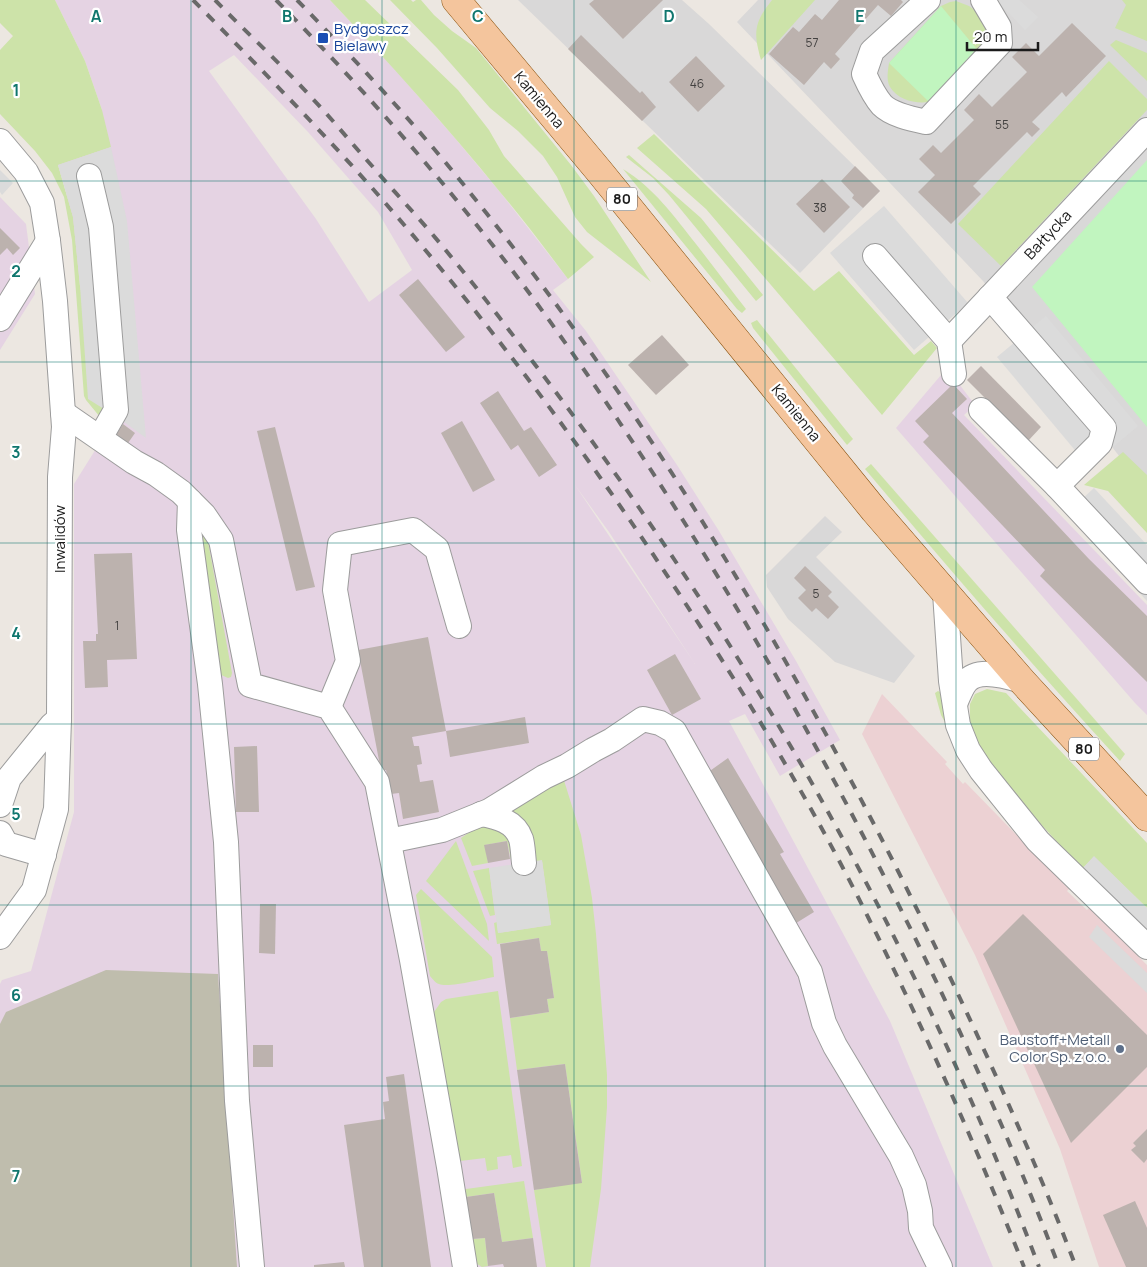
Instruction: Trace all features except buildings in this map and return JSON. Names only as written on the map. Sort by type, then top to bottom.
[{"type":"main road","name":"Kamienna","points":[[456,0],[599,171],[874,510],[1022,681],[1147,817]]},
{"type":"street","points":[[928,0],[872,51],[864,74],[883,106],[900,115],[926,122],[1000,43],[1000,27],[983,0]]},
{"type":"street","name":"Bałtycka","points":[[949,341],[1147,130]]},
{"type":"street","name":"Inwalidów","points":[[0,142],[26,172],[42,203],[55,301],[64,427],[60,476],[59,719],[56,808],[34,890],[0,937]]},
{"type":"street","points":[[89,176],[101,227],[116,410],[100,438]]},
{"type":"street","points":[[0,318],[48,241]]},
{"type":"street","points":[[875,256],[949,341],[954,374]]},
{"type":"street","points":[[990,297],[1104,428],[1100,443],[1057,486]]},
{"type":"street","points":[[980,410],[1057,486],[1147,582]]},
{"type":"street","points":[[63,412],[134,462],[156,474],[181,492],[204,515],[221,540],[250,685],[330,708],[377,782],[448,1157],[465,1267]]},
{"type":"street","points":[[190,501],[190,530],[210,684],[226,842],[237,1101],[252,1267]]},
{"type":"street","points":[[330,708],[348,661],[335,590],[340,544],[413,530],[437,550],[459,626]]},
{"type":"street","points":[[945,593],[951,681],[958,725],[968,750],[981,770],[1038,841],[1147,947]]},
{"type":"street","points":[[955,704],[967,681],[975,675],[1000,674],[1022,681]]},
{"type":"street","points":[[0,805],[8,778],[59,719]]},
{"type":"street","points":[[389,841],[442,830],[489,811],[544,776],[567,766],[612,740],[643,719],[660,723],[674,731],[810,972],[824,1023],[835,1046],[901,1156],[914,1186],[920,1211],[921,1228],[940,1267]]},
{"type":"street","points":[[481,814],[495,816],[507,821],[514,827],[521,838],[524,863]]},
{"type":"street","points":[[0,833],[6,844],[44,855]]},
{"type":"shaded area","points":[[55,0],[330,0],[454,137],[568,279],[553,290],[586,331],[677,465],[719,531],[796,661],[840,740],[780,776],[745,714],[729,721],[890,1021],[993,1267],[0,1267],[0,984],[2,980],[31,971],[74,812],[74,484],[109,428],[80,286],[66,190],[58,165],[102,110],[85,61]],"holes":[[[234,55],[308,132],[378,212],[412,270],[369,302],[316,219],[209,71]],[[575,485],[609,532],[695,664]]]},
{"type":"shaded area","points":[[518,0],[682,0],[880,191],[800,273]]},
{"type":"shaded area","points":[[758,0],[1147,0],[1147,485],[1123,461],[983,281],[737,22]]},
{"type":"shaded area","points":[[996,0],[1019,0],[1038,17],[1025,30]]},
{"type":"shaded area","points":[[111,147],[127,221],[146,438],[88,399],[73,217],[58,165]]},
{"type":"shaded area","points":[[0,170],[13,183],[2,195],[0,192]]},
{"type":"shaded area","points":[[0,197],[26,224],[35,294],[0,350]]},
{"type":"shaded area","points":[[884,206],[968,303],[914,350],[830,253]]},
{"type":"shaded area","points":[[1046,316],[1138,426],[1089,467],[997,357]]},
{"type":"shaded area","points":[[947,368],[975,405],[964,415],[1147,605],[1147,715],[896,428]]},
{"type":"shaded area","points":[[1094,488],[1147,545],[1147,601],[1066,514]]},
{"type":"shaded area","points":[[825,516],[842,532],[816,557],[915,656],[894,683],[835,662],[788,619],[767,587],[766,575]]},
{"type":"shaded area","points":[[882,694],[947,762],[945,764],[963,784],[965,782],[1069,889],[1067,891],[1087,910],[1089,908],[1147,965],[1147,1267],[1099,1267],[1060,1149],[975,955],[862,734]]},
{"type":"shaded area","points":[[1094,856],[1147,908],[1147,933],[1082,869]]},
{"type":"shaded area","points":[[542,860],[551,925],[498,933],[489,868]]},
{"type":"shaded area","points":[[1097,925],[1147,973],[1147,993],[1089,937]]},
{"type":"shaded area","points":[[106,970],[218,974],[237,1267],[0,1267],[0,1024],[6,1012]]},
{"type":"green space","points":[[0,0],[55,0],[85,61],[102,110],[111,147],[58,165],[73,217],[80,286],[108,412],[100,417],[84,396],[72,240],[64,197],[52,173],[35,151],[0,114],[0,50],[13,36],[0,23]]},
{"type":"green space","points":[[330,0],[365,0],[458,90],[489,130],[504,156],[594,257],[568,279],[518,213],[459,142]]},
{"type":"green space","points":[[390,0],[411,0],[413,2],[421,0],[452,31],[476,48],[571,165],[651,282],[587,232],[575,217],[557,177],[543,156],[518,131],[490,108],[437,48]]},
{"type":"green space","points":[[772,0],[815,0],[761,60],[756,35],[758,22]]},
{"type":"green space","points":[[1122,0],[1147,0],[1147,41],[1115,28],[1126,5]]},
{"type":"green space","points":[[956,1],[969,6],[977,12],[986,28],[983,44],[929,102],[913,102],[902,98],[890,87],[888,81],[889,63],[941,6]]},
{"type":"green space","points":[[941,6],[980,53],[929,102],[889,63]]},
{"type":"green space","points":[[1116,40],[1147,53],[1147,81],[1110,45]]},
{"type":"green space","points":[[1109,61],[1147,99],[1147,110],[1001,266],[958,224]]},
{"type":"green space","points":[[654,134],[814,291],[839,271],[914,355],[931,341],[937,348],[882,415],[706,209],[637,148]]},
{"type":"green space","points":[[629,155],[701,218],[763,295],[756,301],[669,195],[653,178],[626,157]]},
{"type":"green space","points":[[1147,160],[1147,427],[1032,287]]},
{"type":"green space","points":[[623,169],[654,194],[671,213],[746,309],[742,313],[737,309]]},
{"type":"green space","points":[[757,320],[853,439],[847,445],[753,328],[751,323]]},
{"type":"green space","points":[[1123,452],[1147,475],[1147,533],[1108,491],[1084,485]]},
{"type":"green space","points":[[871,464],[1125,754],[1120,761],[991,616],[865,469]]},
{"type":"green space","points":[[200,529],[207,536],[232,673],[231,677],[228,678],[219,674]]},
{"type":"green space","points":[[987,689],[1006,693],[1147,843],[1147,908],[1094,857],[1082,869],[1004,784],[986,757],[970,722],[970,704],[975,694]]},
{"type":"green space","points":[[938,691],[942,693],[949,730],[941,715],[935,693]]},
{"type":"green space","points":[[562,774],[581,835],[592,898],[607,1075],[607,1107],[601,1189],[590,1267],[546,1267],[534,1190],[582,1182],[565,1064],[517,1070],[510,1018],[549,1012],[547,999],[554,998],[547,951],[541,951],[539,938],[497,944],[494,923],[497,922],[498,933],[551,925],[542,861],[532,862],[502,809]]},
{"type":"green space","points":[[483,823],[511,837],[515,864],[512,865],[507,841],[485,845],[488,863],[472,866],[461,838]]},
{"type":"green space","points":[[456,841],[487,924],[489,941],[426,881]]},
{"type":"green space","points":[[489,868],[495,915],[490,916],[473,871]]},
{"type":"green space","points":[[421,889],[492,957],[494,977],[443,985],[436,983],[430,976],[416,895]]},
{"type":"green space","points":[[498,991],[522,1166],[513,1168],[511,1155],[497,1157],[498,1169],[487,1171],[485,1158],[460,1161],[456,1158],[434,1012],[441,1002],[446,999]]},
{"type":"green space","points":[[524,1181],[533,1238],[502,1242],[494,1193],[466,1197],[472,1239],[485,1238],[488,1266],[482,1267],[471,1260],[463,1192],[466,1189]]},
{"type":"railway","points":[[193,0],[284,93],[373,189],[453,284],[568,432],[674,586],[776,748],[846,874],[930,1046],[988,1178],[1024,1267]]},
{"type":"railway","points":[[215,0],[320,106],[455,261],[610,466],[684,573],[753,683],[819,796],[881,911],[938,1027],[991,1146],[1039,1267]]},
{"type":"railway","points":[[276,0],[387,118],[466,211],[508,265],[603,398],[647,463],[702,551],[806,730],[863,835],[924,956],[1008,1141],[1059,1267]]},
{"type":"railway","points":[[297,0],[420,133],[517,252],[608,377],[687,496],[796,680],[897,869],[963,1004],[1010,1107],[1076,1267]]},
{"type":"place","name":"Bydgoszcz Bielawy","points":[[323,38]]},
{"type":"place","name":"Baustoff+Metall Color Sp. z o.o.","points":[[1120,1049]]}]
